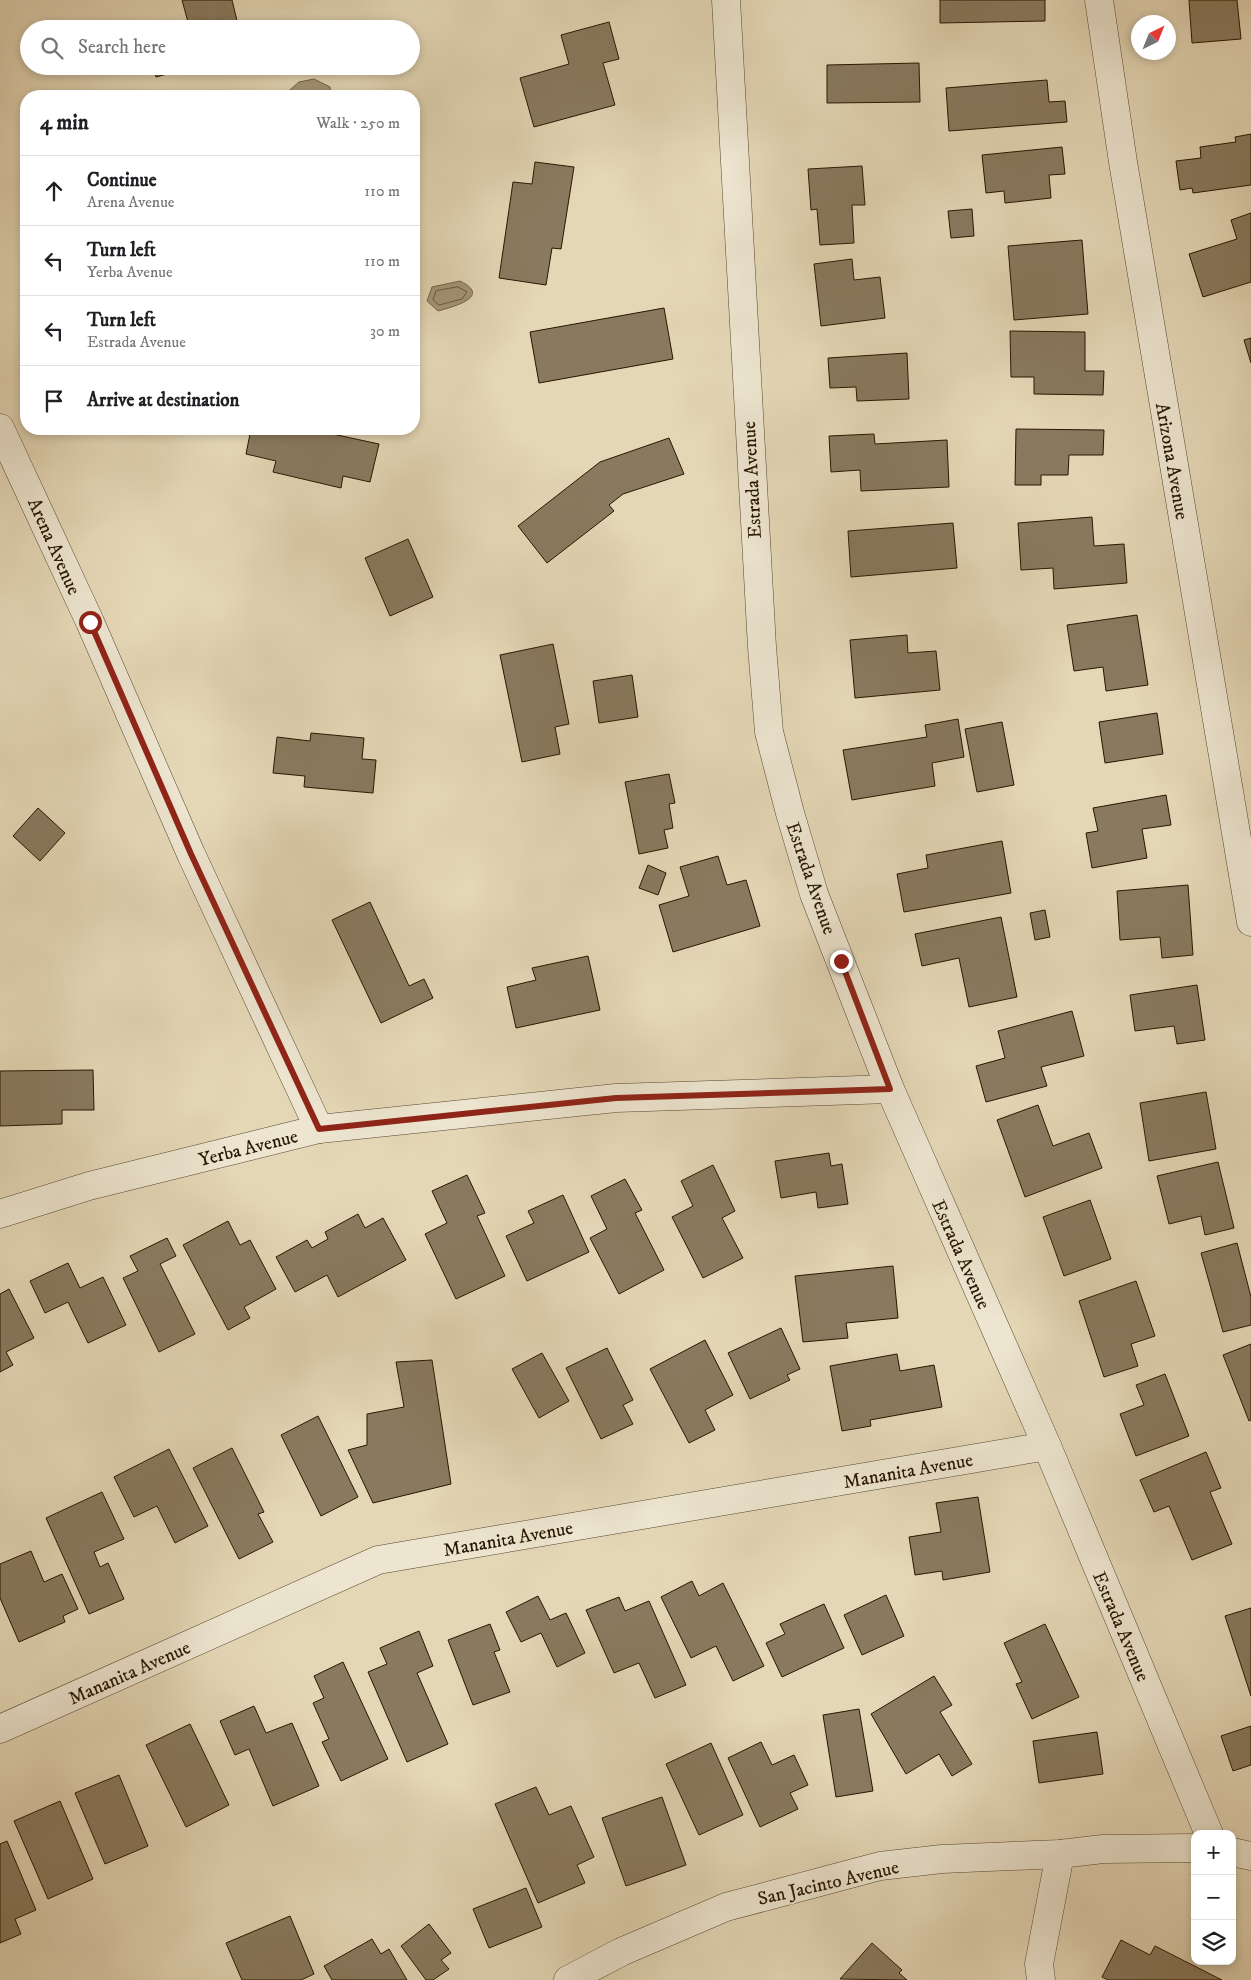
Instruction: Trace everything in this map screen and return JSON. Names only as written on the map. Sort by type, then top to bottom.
[{"type":"street","name":"Estrada Avenue","points":[[726,0],[756,568],[769,732],[790,812],[814,894],[890,1089],[1047,1446],[1207,1830]]},
{"type":"street","name":"Arizona Avenue","points":[[1099,0],[1122,162],[1251,922]]},
{"type":"street","name":"Arena Avenue","points":[[0,428],[90,622],[191,854],[319,1129]]},
{"type":"street","name":"Yerba Avenue","points":[[0,1214],[89,1186],[319,1129],[616,1098],[890,1089]]},
{"type":"street","name":"Mananita Avenue","points":[[0,1729],[378,1560],[1047,1446]]},
{"type":"street","name":"San Jacinto Avenue","points":[[568,1980],[620,1952],[726,1906],[880,1866],[942,1859],[1060,1854],[1104,1849],[1191,1848]]},
{"type":"street","points":[[1236,1853],[1251,1856]]},
{"type":"street","points":[[1041,1980],[1039,1964],[1060,1854]]},
{"type":"water","points":[[314,79],[330,87],[330,90],[290,90],[299,82]]},
{"type":"water","points":[[460,281],[469,287],[472,292],[467,300],[438,311],[427,301],[432,287]]},
{"type":"building","points":[[182,0],[232,0],[237,20],[187,20]]},
{"type":"building","points":[[940,0],[1045,0],[1045,21],[940,23]]},
{"type":"building","points":[[1189,0],[1237,0],[1241,39],[1192,43]]},
{"type":"building","points":[[609,22],[619,59],[603,63],[615,105],[534,127],[520,78],[569,64],[561,35]]},
{"type":"building","points":[[919,63],[920,102],[827,103],[827,65]]},
{"type":"building","points":[[1047,80],[1049,102],[1065,101],[1067,122],[949,131],[946,88]]},
{"type":"building","points":[[1251,134],[1251,185],[1193,193],[1192,188],[1180,190],[1176,161],[1201,158],[1200,147],[1236,142],[1235,137]]},
{"type":"building","points":[[1062,147],[1065,174],[1049,175],[1051,198],[1005,203],[1004,191],[986,193],[982,155]]},
{"type":"building","points":[[535,162],[574,167],[561,249],[552,248],[546,285],[499,278],[513,182],[532,184]]},
{"type":"building","points":[[862,166],[865,205],[852,205],[854,243],[820,245],[817,209],[811,210],[808,169]]},
{"type":"building","points":[[972,209],[974,236],[951,238],[948,211]]},
{"type":"building","points":[[1251,213],[1251,282],[1203,297],[1189,254],[1237,239],[1231,220]]},
{"type":"building","points":[[1082,240],[1088,314],[1014,320],[1008,246]]},
{"type":"building","points":[[852,259],[854,280],[880,277],[885,318],[821,326],[814,264]]},
{"type":"building","points":[[664,308],[673,359],[539,383],[530,332]]},
{"type":"building","points":[[1010,331],[1085,332],[1085,371],[1104,371],[1103,395],[1034,394],[1034,377],[1011,377]]},
{"type":"building","points":[[1251,338],[1251,363],[1244,340]]},
{"type":"building","points":[[907,353],[909,399],[857,401],[856,387],[830,388],[828,358]]},
{"type":"building","points":[[1016,429],[1104,430],[1103,455],[1069,455],[1068,475],[1041,475],[1041,485],[1015,485]]},
{"type":"building","points":[[874,434],[875,444],[947,440],[949,487],[861,491],[860,470],[831,472],[829,436]]},
{"type":"building","points":[[250,435],[337,435],[379,444],[370,482],[343,476],[341,488],[273,472],[276,461],[246,454]]},
{"type":"building","points":[[669,438],[684,474],[623,494],[609,505],[614,511],[547,563],[518,526],[600,462]]},
{"type":"building","points":[[1092,517],[1094,546],[1124,544],[1127,583],[1054,589],[1053,568],[1021,570],[1018,523]]},
{"type":"building","points":[[953,523],[957,568],[851,577],[848,531]]},
{"type":"building","points":[[408,539],[433,597],[390,616],[365,558]]},
{"type":"building","points":[[1137,615],[1148,685],[1106,691],[1103,667],[1074,671],[1067,625]]},
{"type":"building","points":[[907,635],[908,653],[936,651],[940,690],[855,698],[850,640]]},
{"type":"building","points":[[553,644],[569,724],[555,727],[560,754],[522,762],[500,655]]},
{"type":"building","points":[[632,675],[638,717],[599,723],[593,681]]},
{"type":"building","points":[[1157,713],[1163,754],[1105,763],[1099,722]]},
{"type":"building","points":[[958,719],[964,757],[932,763],[935,786],[852,800],[843,750],[927,737],[925,725]]},
{"type":"building","points":[[1002,722],[1014,785],[977,792],[965,729]]},
{"type":"building","points":[[311,733],[364,738],[362,759],[376,760],[373,793],[304,787],[305,776],[273,773],[277,737],[310,741]]},
{"type":"building","points":[[669,774],[675,803],[669,804],[673,828],[664,830],[668,848],[639,854],[625,782]]},
{"type":"building","points":[[1166,795],[1171,825],[1142,829],[1147,858],[1092,868],[1086,833],[1098,831],[1093,808]]},
{"type":"building","points":[[38,808],[65,833],[40,861],[13,836]]},
{"type":"building","points":[[1002,841],[1011,893],[904,912],[897,874],[928,868],[926,855]]},
{"type":"building","points":[[718,856],[727,885],[746,880],[760,926],[673,952],[659,905],[689,896],[680,867]]},
{"type":"building","points":[[648,865],[666,873],[658,895],[639,888]]},
{"type":"building","points":[[1188,885],[1193,955],[1162,958],[1160,937],[1120,940],[1117,891]]},
{"type":"building","points":[[370,902],[409,986],[424,979],[433,998],[381,1023],[332,920]]},
{"type":"building","points":[[1045,910],[1050,937],[1035,940],[1030,913]]},
{"type":"building","points":[[1001,917],[1017,997],[969,1007],[959,958],[922,966],[915,934]]},
{"type":"building","points":[[588,956],[600,1010],[516,1028],[507,987],[536,980],[532,968]]},
{"type":"building","points":[[1197,985],[1205,1040],[1177,1044],[1174,1026],[1135,1031],[1130,995]]},
{"type":"building","points":[[1072,1011],[1084,1056],[1041,1067],[1047,1086],[986,1102],[976,1066],[1005,1058],[998,1031]]},
{"type":"building","points":[[93,1070],[94,1110],[62,1110],[62,1124],[0,1126],[0,1071]]},
{"type":"building","points":[[1206,1092],[1216,1149],[1149,1161],[1140,1103]]},
{"type":"building","points":[[1038,1105],[1053,1146],[1089,1133],[1102,1168],[1025,1197],[997,1120]]},
{"type":"building","points":[[829,1153],[831,1166],[842,1164],[848,1204],[818,1208],[816,1192],[781,1198],[775,1161]]},
{"type":"building","points":[[1218,1162],[1234,1228],[1205,1235],[1201,1216],[1169,1224],[1157,1176]]},
{"type":"building","points":[[713,1165],[735,1211],[722,1218],[743,1258],[703,1278],[672,1217],[693,1206],[681,1181]]},
{"type":"building","points":[[467,1175],[485,1213],[477,1216],[505,1276],[456,1299],[425,1234],[447,1223],[432,1191]]},
{"type":"building","points":[[625,1179],[642,1210],[635,1213],[664,1270],[619,1294],[590,1238],[607,1229],[591,1196]]},
{"type":"building","points":[[563,1195],[589,1252],[527,1281],[506,1236],[534,1223],[528,1211]]},
{"type":"building","points":[[1090,1200],[1111,1259],[1064,1276],[1043,1217]]},
{"type":"building","points":[[358,1214],[365,1228],[383,1218],[406,1260],[338,1297],[327,1275],[295,1292],[276,1257],[307,1240],[312,1248],[328,1239],[325,1232]]},
{"type":"building","points":[[228,1221],[240,1245],[250,1240],[276,1289],[244,1307],[250,1318],[228,1330],[183,1245]]},
{"type":"building","points":[[167,1238],[176,1256],[160,1264],[195,1334],[159,1352],[123,1278],[138,1271],[130,1256]]},
{"type":"building","points":[[1237,1243],[1251,1297],[1251,1325],[1223,1332],[1201,1253]]},
{"type":"building","points":[[68,1263],[80,1288],[103,1277],[126,1325],[88,1343],[68,1302],[45,1313],[30,1281]]},
{"type":"building","points":[[893,1266],[898,1318],[846,1323],[848,1338],[803,1342],[795,1276]]},
{"type":"building","points":[[1136,1281],[1155,1336],[1131,1344],[1138,1366],[1104,1377],[1079,1301]]},
{"type":"building","points":[[9,1289],[34,1338],[6,1352],[13,1365],[0,1372],[0,1294]]},
{"type":"building","points":[[781,1328],[800,1369],[787,1375],[790,1380],[750,1399],[728,1353]]},
{"type":"building","points":[[705,1340],[733,1395],[705,1410],[715,1430],[689,1443],[650,1369]]},
{"type":"building","points":[[1251,1344],[1251,1420],[1249,1421],[1223,1355]]},
{"type":"building","points":[[607,1348],[633,1400],[623,1405],[633,1424],[601,1439],[566,1368]]},
{"type":"building","points":[[542,1353],[569,1401],[539,1418],[512,1369]]},
{"type":"building","points":[[897,1354],[900,1371],[934,1365],[942,1407],[870,1420],[871,1426],[842,1431],[830,1366]]},
{"type":"building","points":[[432,1360],[451,1484],[373,1503],[348,1450],[367,1445],[367,1414],[404,1407],[396,1362]]},
{"type":"building","points":[[1165,1374],[1189,1436],[1136,1456],[1120,1414],[1144,1405],[1136,1385]]},
{"type":"building","points":[[318,1416],[358,1497],[321,1516],[281,1435]]},
{"type":"building","points":[[232,1448],[264,1512],[258,1514],[273,1542],[239,1559],[193,1468]]},
{"type":"building","points":[[169,1449],[208,1526],[175,1543],[157,1506],[134,1517],[114,1477]]},
{"type":"building","points":[[1206,1452],[1221,1488],[1210,1492],[1232,1544],[1192,1560],[1169,1506],[1154,1512],[1140,1480]]},
{"type":"building","points":[[102,1492],[124,1539],[94,1552],[100,1567],[108,1563],[124,1599],[89,1614],[46,1518]]},
{"type":"building","points":[[978,1497],[990,1572],[943,1580],[942,1571],[915,1575],[909,1537],[941,1532],[936,1503]]},
{"type":"building","points":[[31,1551],[44,1582],[62,1574],[78,1609],[63,1616],[65,1622],[19,1642],[0,1598],[0,1564]]},
{"type":"building","points":[[692,1581],[699,1596],[723,1583],[764,1666],[733,1681],[716,1646],[691,1658],[661,1597]]},
{"type":"building","points":[[886,1595],[904,1636],[862,1655],[844,1615]]},
{"type":"building","points":[[538,1596],[550,1620],[566,1613],[585,1653],[557,1667],[541,1633],[521,1642],[506,1612]]},
{"type":"building","points":[[619,1597],[625,1611],[649,1601],[686,1685],[655,1698],[639,1663],[614,1673],[586,1610]]},
{"type":"building","points":[[824,1604],[844,1648],[782,1677],[766,1643],[785,1634],[780,1624]]},
{"type":"building","points":[[1251,1608],[1251,1696],[1225,1616]]},
{"type":"building","points":[[490,1624],[500,1650],[494,1652],[510,1692],[473,1705],[448,1640]]},
{"type":"building","points":[[1045,1624],[1079,1697],[1032,1719],[1016,1684],[1022,1682],[1004,1643]]},
{"type":"building","points":[[419,1631],[433,1666],[417,1673],[448,1744],[407,1762],[368,1672],[387,1664],[380,1648]]},
{"type":"building","points":[[343,1662],[388,1759],[341,1781],[322,1742],[329,1739],[313,1703],[324,1698],[314,1676]]},
{"type":"building","points":[[934,1676],[952,1705],[940,1712],[972,1764],[952,1776],[939,1754],[906,1774],[871,1714]]},
{"type":"building","points":[[254,1706],[266,1733],[292,1723],[319,1786],[273,1806],[249,1749],[235,1755],[220,1721]]},
{"type":"building","points":[[859,1709],[873,1791],[836,1797],[823,1715]]},
{"type":"building","points":[[190,1724],[229,1805],[186,1827],[146,1745]]},
{"type":"building","points":[[1251,1726],[1251,1765],[1233,1771],[1221,1736]]},
{"type":"building","points":[[1097,1732],[1103,1774],[1039,1783],[1033,1741]]},
{"type":"building","points":[[761,1742],[772,1765],[794,1755],[808,1785],[790,1793],[798,1809],[760,1827],[728,1758]]},
{"type":"building","points":[[711,1743],[743,1815],[699,1835],[666,1764]]},
{"type":"building","points":[[119,1775],[148,1846],[105,1864],[75,1793]]},
{"type":"building","points":[[536,1787],[549,1815],[571,1806],[594,1857],[577,1865],[585,1883],[538,1903],[495,1804]]},
{"type":"building","points":[[662,1797],[686,1865],[626,1886],[602,1818]]},
{"type":"building","points":[[60,1801],[93,1879],[48,1899],[14,1821]]},
{"type":"building","points":[[7,1841],[36,1910],[15,1919],[21,1934],[0,1943],[0,1844]]},
{"type":"building","points":[[526,1888],[542,1927],[489,1948],[473,1909]]},
{"type":"building","points":[[290,1916],[314,1974],[301,1980],[242,1980],[226,1943]]},
{"type":"building","points":[[429,1924],[451,1953],[441,1960],[449,1969],[433,1980],[426,1980],[401,1946]]},
{"type":"building","points":[[372,1939],[381,1954],[389,1949],[407,1980],[332,1980],[324,1966]]},
{"type":"building","points":[[1121,1940],[1150,1955],[1155,1946],[1222,1980],[1108,1980],[1102,1977]]},
{"type":"building","points":[[872,1943],[902,1970],[899,1973],[907,1980],[840,1979]]},
{"type":"route","points":[[90,622],[191,854],[319,1129],[616,1098],[890,1089],[841,961]]}]
